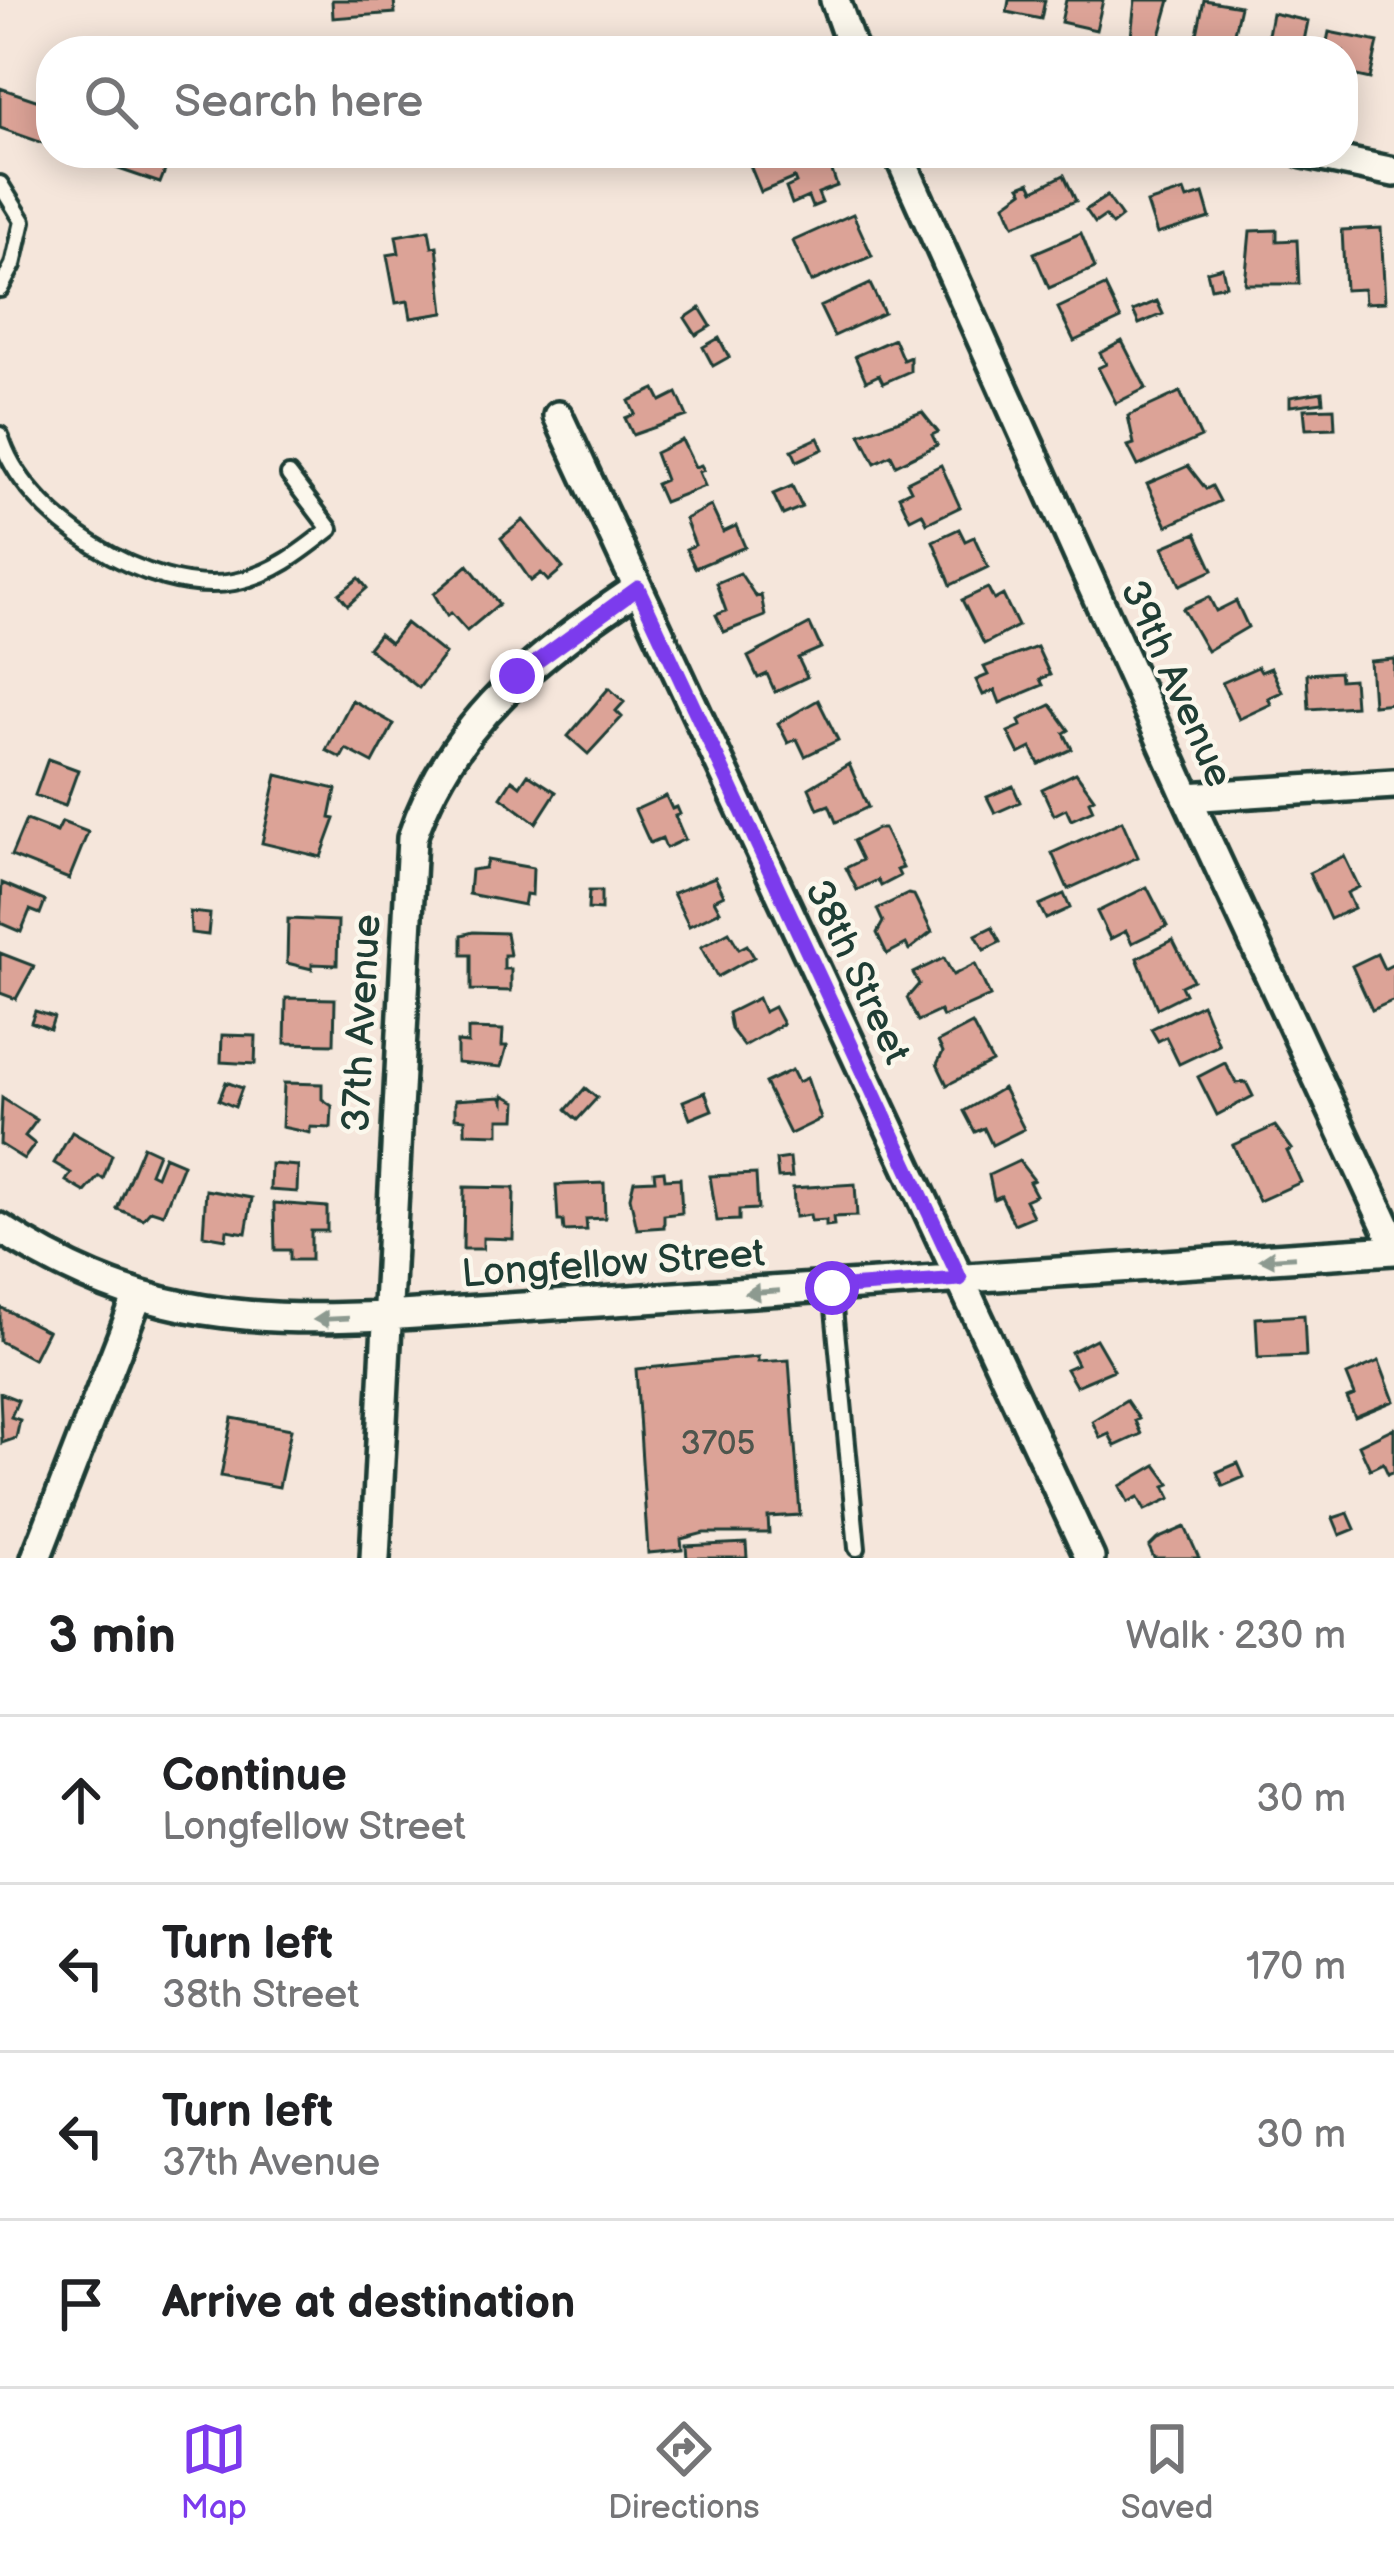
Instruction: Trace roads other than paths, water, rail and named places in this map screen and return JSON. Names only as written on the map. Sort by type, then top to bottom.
[{"type":"street","points":[[835,0],[848,36]]},
{"type":"street","points":[[1358,164],[1394,172]]},
{"type":"street","name":"39th Avenue","points":[[905,168],[1186,797],[1394,1246]]},
{"type":"street","name":"38th Street","points":[[558,416],[1090,1558]]},
{"type":"street","name":"37th Avenue","points":[[375,1558],[405,898],[412,838],[426,796],[481,712],[517,676],[638,588]]},
{"type":"street","points":[[1186,797],[1394,784]]},
{"type":"street","name":"Longfellow Street","points":[[0,1228],[69,1269],[136,1298],[249,1319],[385,1316],[832,1288],[1394,1246]]},
{"type":"street","points":[[37,1558],[136,1298]]},
{"type":"lane","points":[[0,184],[22,221],[13,265],[0,289]]},
{"type":"lane","points":[[0,435],[4,450],[54,519],[92,546],[165,576],[232,583],[286,563],[330,529],[289,475]]},
{"type":"lane","points":[[832,1288],[857,1549]]}]
